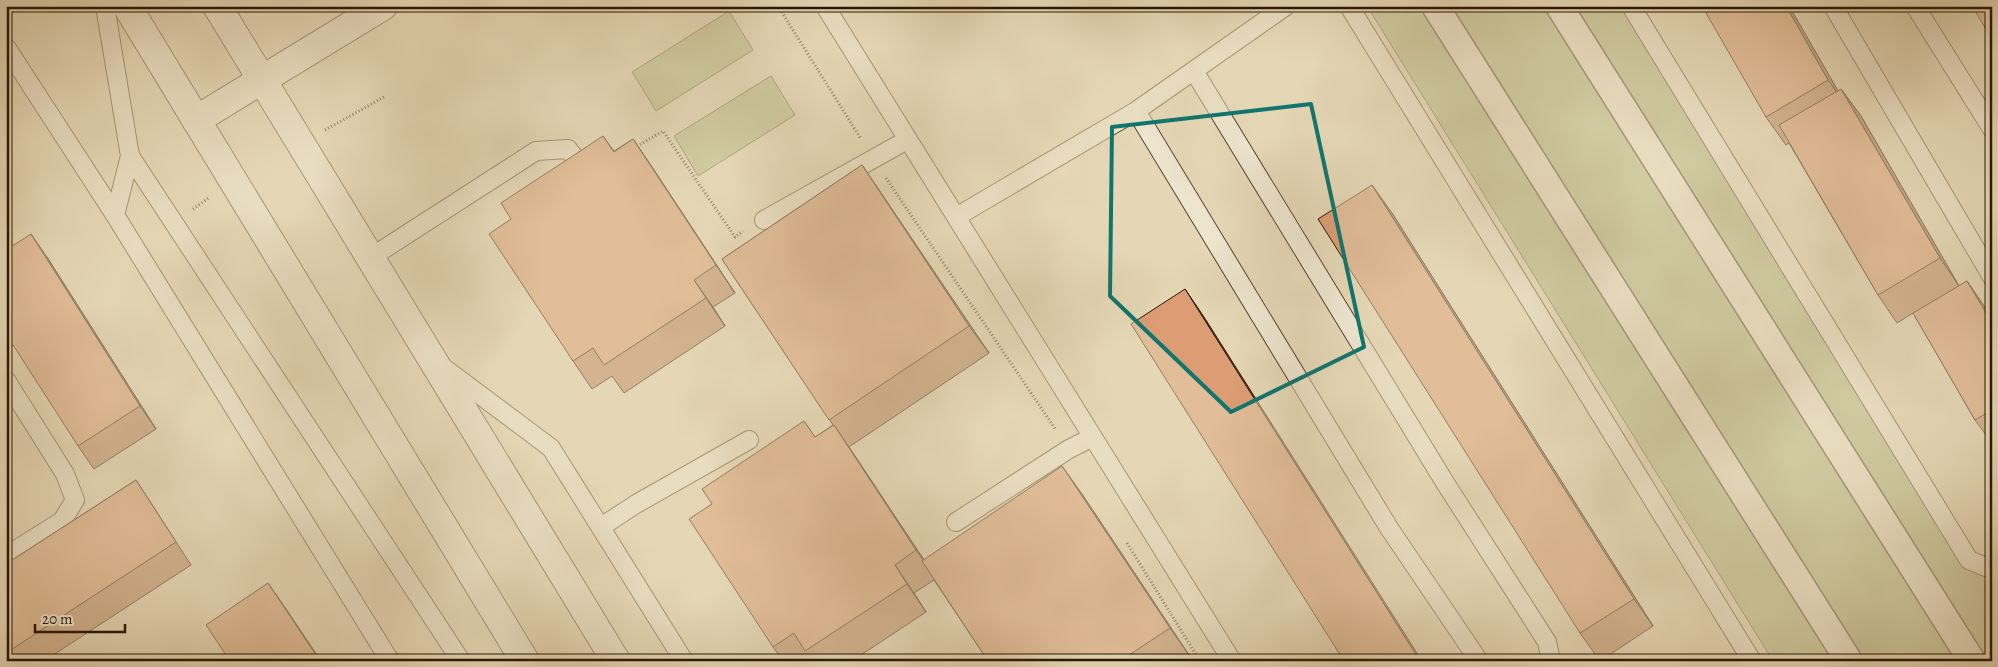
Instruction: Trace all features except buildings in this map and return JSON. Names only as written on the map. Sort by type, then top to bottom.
[{"type":"street","points":[[127,6],[525,661]]},
{"type":"street","points":[[217,6],[616,661]]},
{"type":"street","points":[[196,120],[383,6]]},
{"type":"street","points":[[1435,6],[1849,661]]},
{"type":"street","points":[[1559,6],[1972,661]]},
{"type":"lane","points":[[105,6],[130,156],[116,215]]},
{"type":"lane","points":[[824,6],[1232,661]]},
{"type":"lane","points":[[956,217],[1136,111],[1286,6]]},
{"type":"lane","points":[[1349,6],[1752,661]]},
{"type":"lane","points":[[1631,6],[1969,560],[1992,568]]},
{"type":"lane","points":[[1833,6],[1992,277]]},
{"type":"lane","points":[[1915,6],[1992,129]]},
{"type":"lane","points":[[6,47],[116,215],[390,661]]},
{"type":"lane","points":[[1194,70],[1444,481],[1547,642],[1551,661]]},
{"type":"lane","points":[[1136,111],[1389,528],[1479,661]]},
{"type":"lane","points":[[764,220],[907,140]]},
{"type":"lane","points":[[370,258],[536,151],[568,149],[588,174]]},
{"type":"lane","points":[[130,156],[461,661]]},
{"type":"lane","points":[[432,360],[551,448],[684,661]]},
{"type":"lane","points":[[6,380],[65,474],[75,500],[62,522],[6,556]]},
{"type":"lane","points":[[956,522],[1069,449],[1093,437]]},
{"type":"lane","points":[[601,528],[636,504],[750,440]]},
{"type":"path","points":[[778,6],[873,159],[1069,449]]},
{"type":"path","points":[[300,143],[384,97]]},
{"type":"path","points":[[629,150],[663,131],[735,237],[764,220]]},
{"type":"path","points":[[173,221],[234,182]]},
{"type":"path","points":[[1126,542],[1200,661]]},
{"type":"highlighted area","points":[[1311,104],[1364,347],[1231,412],[1110,296],[1112,127]]},
{"type":"green space","points":[[1367,6],[1642,6],[1992,585],[1992,661],[1773,661]]},
{"type":"green space","points":[[729,11],[753,50],[656,111],[632,72]]},
{"type":"green space","points":[[771,76],[795,115],[698,176],[674,136]]}]
